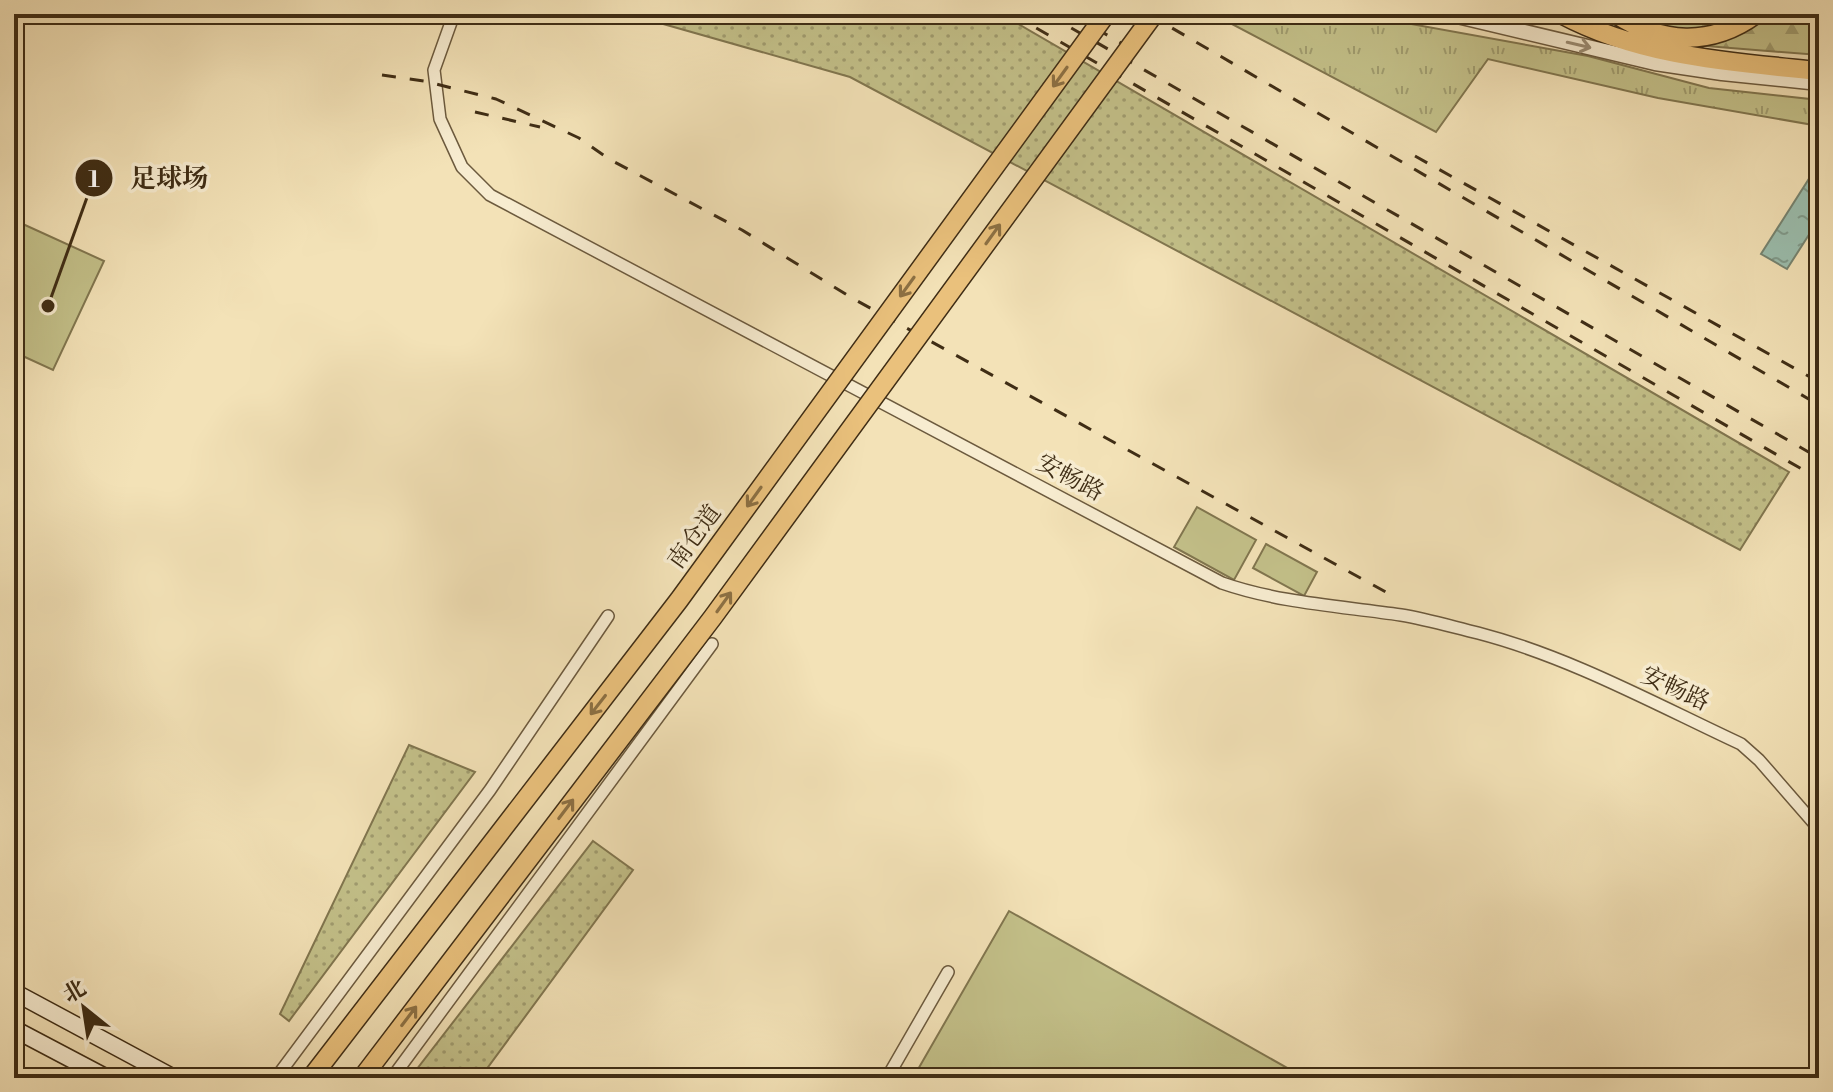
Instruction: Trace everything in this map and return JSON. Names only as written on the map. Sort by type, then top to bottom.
[{"type":"highway","name":"南仓道","points":[[311,1078],[679,600],[1106,14]]},
{"type":"highway","points":[[362,1078],[713,617],[1154,14]]},
{"type":"highway","points":[[1139,37],[1168,14]]},
{"type":"highway","points":[[1561,14],[1614,39],[1644,47],[1687,56],[1819,71]]},
{"type":"highway","points":[[1616,14],[1651,32],[1691,39],[1721,34],[1756,14]]},
{"type":"main road","points":[[14,992],[174,1078]]},
{"type":"main road","points":[[14,1029],[107,1078]]},
{"type":"street","name":"安畅路","points":[[454,14],[434,70],[440,119],[462,167],[490,195],[1222,583],[1247,592],[1308,605],[1404,616],[1479,634],[1567,663],[1741,744],[1759,760],[1819,829]]},
{"type":"street","points":[[1449,14],[1655,63],[1819,83]]},
{"type":"street","points":[[276,1078],[490,790],[608,616]]},
{"type":"street","points":[[392,1078],[712,644]]},
{"type":"street","points":[[887,1078],[948,972]]},
{"type":"green space","points":[[628,14],[1001,14],[1789,472],[1740,550],[850,77]]},
{"type":"green space","points":[[1213,14],[1356,14],[1588,56],[1709,88],[1819,100],[1819,126],[1658,98],[1488,59],[1436,132]]},
{"type":"green space","points":[[1526,14],[1819,14],[1819,55],[1694,45]]},
{"type":"green space","points":[[14,220],[104,261],[53,370],[14,352]]},
{"type":"green space","points":[[1197,507],[1256,540],[1234,580],[1174,547]]},
{"type":"green space","points":[[1266,544],[1317,572],[1304,596],[1253,568]]},
{"type":"green space","points":[[409,745],[475,772],[289,1021],[280,1014]]},
{"type":"green space","points":[[593,841],[633,870],[480,1078],[410,1078]]},
{"type":"green space","points":[[1009,911],[1305,1078],[913,1078]]},
{"type":"water","points":[[1819,163],[1819,219],[1787,269],[1761,254]]},
{"type":"railway","points":[[1012,14],[1819,479]]},
{"type":"railway","points":[[1047,14],[1819,458]]},
{"type":"railway","points":[[1071,14],[1133,50]]},
{"type":"railway","points":[[1148,14],[1819,405]]},
{"type":"railway","points":[[382,75],[424,81],[496,99],[579,138],[609,159],[742,230],[852,298],[1393,596]]},
{"type":"railway","points":[[475,112],[540,127]]},
{"type":"railway","points":[[1415,156],[1819,382]]},
{"type":"place","name":"足球场","points":[[48,306]]}]
